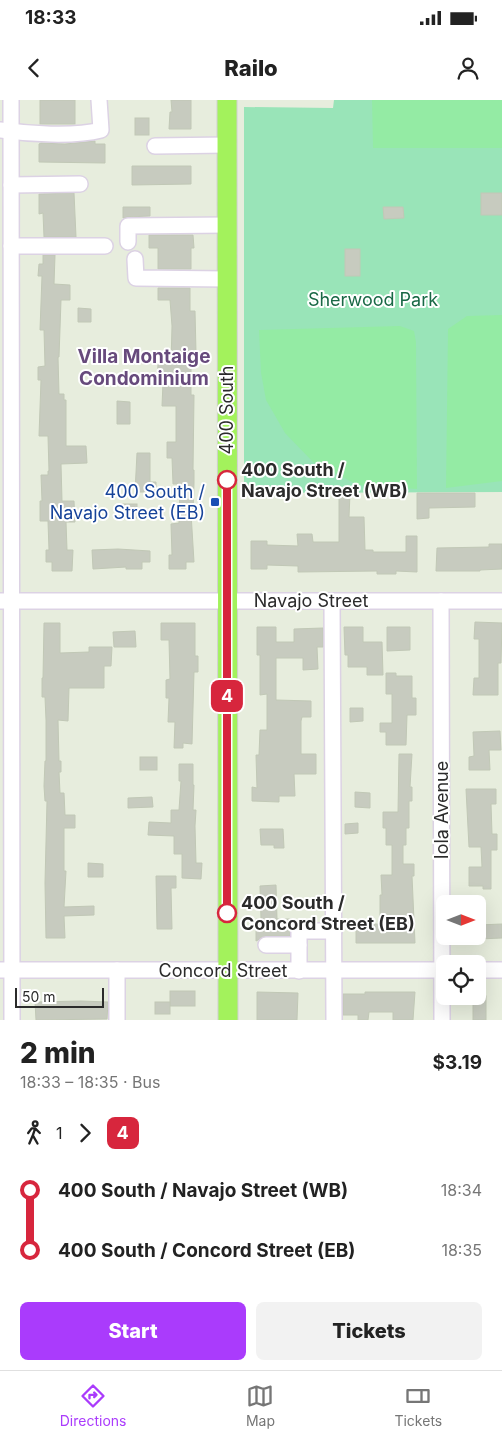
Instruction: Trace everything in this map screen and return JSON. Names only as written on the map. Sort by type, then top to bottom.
[{"type":"main road","name":"400 South","points":[[227,100],[228,1020]]},
{"type":"street","points":[[11,100],[6,131],[11,185],[6,229],[11,246],[6,601],[6,970],[12,1020]]},
{"type":"street","points":[[6,131],[86,134],[101,130],[99,100]]},
{"type":"street","points":[[155,146],[227,145]]},
{"type":"street","points":[[11,185],[80,184]]},
{"type":"street","points":[[128,242],[128,226],[227,225]]},
{"type":"street","points":[[11,246],[105,246]]},
{"type":"street","points":[[135,259],[136,278],[227,279]]},
{"type":"street","name":"Navajo Street","points":[[6,601],[502,601]]},
{"type":"street","points":[[332,601],[334,1020]]},
{"type":"street","name":"Iola Avenue","points":[[441,601],[444,955]]},
{"type":"street","points":[[299,971],[299,931],[334,931]]},
{"type":"street","points":[[266,945],[299,945]]},
{"type":"street","name":"Concord Street","points":[[6,970],[436,970]]},
{"type":"street","points":[[117,970],[117,1020]]},
{"type":"street","points":[[486,970],[502,970]]},
{"type":"street","name":"Iola Avenue","points":[[442,1020],[443,1005]]},
{"type":"green space","name":"Sherwood Park","points":[[334,100],[502,100],[502,492],[244,493],[244,107],[333,108]]},
{"type":"green space","points":[[372,100],[502,100],[502,148],[373,148]]},
{"type":"green space","points":[[502,315],[502,481],[446,488],[448,329],[467,316]]},
{"type":"green space","points":[[400,326],[414,331],[416,342],[417,489],[358,485],[313,462],[285,433],[266,400],[261,373],[259,330]]},
{"type":"building","points":[[40,100],[75,100],[75,124],[40,124]]},
{"type":"building","points":[[171,100],[191,100],[191,129],[169,129],[170,112],[172,112]]},
{"type":"building","points":[[135,118],[149,118],[149,135],[135,135]]},
{"type":"building","points":[[95,141],[95,144],[105,144],[105,163],[39,162],[39,144],[41,143],[65,144]]},
{"type":"building","points":[[132,166],[191,166],[191,184],[132,185]]},
{"type":"building","points":[[74,193],[76,237],[44,237],[43,213],[39,214],[39,194]]},
{"type":"building","points":[[481,193],[502,193],[502,215],[481,215]]},
{"type":"building","points":[[123,207],[150,207],[150,216],[123,218]]},
{"type":"building","points":[[383,207],[403,207],[404,218],[384,219]]},
{"type":"building","points":[[149,235],[193,235],[194,248],[191,248],[191,269],[158,269],[158,248],[149,248]]},
{"type":"building","points":[[345,249],[360,249],[360,276],[345,276]]},
{"type":"building","points":[[43,255],[55,255],[54,284],[70,285],[70,300],[61,300],[58,357],[59,394],[64,394],[64,400],[66,400],[66,446],[86,446],[87,463],[61,464],[62,501],[74,501],[75,522],[66,522],[67,550],[73,550],[72,571],[52,571],[52,562],[46,562],[46,550],[49,550],[48,521],[40,521],[40,501],[42,501],[41,475],[48,475],[49,471],[48,436],[39,436],[41,380],[38,380],[38,367],[45,366],[44,330],[40,330],[42,276],[38,276],[39,264],[43,264]]},
{"type":"building","points":[[158,288],[190,288],[190,311],[195,311],[196,353],[191,353],[191,395],[194,395],[194,483],[193,513],[191,513],[194,562],[186,562],[186,569],[169,569],[169,555],[172,555],[171,524],[179,523],[180,484],[173,484],[172,458],[167,458],[167,442],[176,442],[176,406],[162,406],[163,383],[157,383],[158,364],[171,364],[172,326],[170,300],[158,300]]},
{"type":"building","points":[[78,308],[91,309],[91,322],[78,322]]},
{"type":"building","points":[[117,401],[130,402],[130,424],[117,424]]},
{"type":"building","points":[[137,453],[150,453],[150,482],[156,482],[156,492],[135,492]]},
{"type":"building","points":[[417,493],[475,493],[475,507],[429,508],[429,518],[417,519]]},
{"type":"building","points":[[339,494],[350,494],[349,517],[364,517],[365,550],[373,550],[373,552],[406,552],[406,536],[417,536],[417,572],[396,571],[396,574],[377,574],[377,571],[298,572],[298,566],[267,565],[267,569],[251,569],[251,541],[267,541],[267,545],[298,546],[297,534],[312,534],[313,542],[339,542]]},
{"type":"building","points":[[120,504],[137,504],[137,518],[120,518]]},
{"type":"building","points":[[489,544],[502,544],[502,569],[436,571],[437,548],[489,547]]},
{"type":"building","points":[[92,550],[150,551],[150,562],[142,562],[142,569],[126,569],[126,567],[93,569]]},
{"type":"building","points":[[475,622],[502,623],[501,663],[498,663],[498,695],[473,695],[474,678],[479,678],[479,639],[474,639]]},
{"type":"building","points":[[44,623],[60,623],[60,653],[89,652],[89,647],[112,647],[111,666],[104,666],[104,688],[69,688],[68,721],[58,720],[59,761],[61,761],[61,772],[59,772],[60,793],[64,793],[65,815],[75,815],[75,828],[64,828],[64,871],[66,871],[64,907],[94,906],[94,915],[64,916],[65,938],[46,938],[47,801],[45,801],[44,786],[46,720],[45,697],[42,697]]},
{"type":"building","points":[[161,623],[195,623],[195,656],[198,656],[198,672],[194,672],[192,744],[183,743],[183,748],[174,748],[175,722],[168,722],[169,698],[166,698],[166,680],[170,679],[169,640],[161,640]]},
{"type":"building","points":[[257,627],[276,627],[276,642],[294,642],[294,629],[323,628],[323,647],[317,647],[318,669],[303,670],[303,658],[276,658],[276,700],[311,701],[311,717],[302,717],[301,721],[301,754],[316,754],[316,774],[294,774],[295,796],[279,796],[279,802],[252,801],[252,787],[257,788],[256,755],[259,755],[260,730],[267,730],[267,694],[260,695],[260,655],[257,655]]},
{"type":"building","points":[[344,627],[363,627],[363,642],[382,642],[383,675],[367,675],[367,667],[348,667],[348,655],[345,655]]},
{"type":"building","points":[[387,627],[410,627],[410,650],[387,651]]},
{"type":"building","points":[[135,631],[136,647],[114,647],[113,632]]},
{"type":"building","points":[[386,673],[396,673],[396,676],[412,676],[412,698],[416,698],[416,715],[407,715],[406,745],[386,745],[386,732],[380,732],[380,723],[392,723],[392,694],[386,694]]},
{"type":"building","points":[[350,708],[363,708],[363,721],[350,722]]},
{"type":"building","points":[[500,731],[501,750],[489,750],[490,770],[469,770],[469,757],[474,756],[473,732]]},
{"type":"building","points":[[399,754],[412,754],[410,787],[412,787],[412,801],[409,801],[409,828],[406,828],[406,845],[403,845],[403,864],[414,864],[414,876],[412,876],[415,943],[356,943],[356,924],[380,924],[381,875],[392,875],[392,845],[386,845],[386,828],[383,828],[383,812],[398,812]]},
{"type":"building","points":[[140,757],[157,757],[157,770],[140,770]]},
{"type":"building","points":[[179,764],[193,764],[193,810],[196,810],[196,863],[202,863],[201,879],[182,878],[182,854],[174,854],[174,836],[148,835],[149,822],[171,823],[171,810],[179,810],[181,781],[179,781]]},
{"type":"building","points":[[466,789],[496,789],[496,804],[491,804],[492,834],[497,834],[497,850],[491,850],[491,889],[483,889],[483,886],[469,886],[469,867],[482,867],[481,847],[469,847]]},
{"type":"building","points":[[355,792],[370,793],[370,808],[355,807]]},
{"type":"building","points":[[152,797],[153,807],[128,808],[128,798]]},
{"type":"building","points":[[358,823],[358,833],[345,834],[345,824]]},
{"type":"building","points":[[260,829],[283,829],[284,848],[274,848],[274,845],[261,845]]},
{"type":"building","points":[[88,863],[103,864],[103,877],[88,877]]},
{"type":"building","points":[[156,876],[176,876],[176,888],[171,888],[172,929],[157,929]]},
{"type":"building","points":[[276,885],[277,919],[293,919],[290,936],[266,936],[256,941],[256,919],[261,919],[260,886]]},
{"type":"building","points":[[502,924],[502,938],[486,939],[486,925]]},
{"type":"building","points":[[170,991],[195,991],[195,1006],[170,1006]]},
{"type":"building","points":[[257,992],[298,993],[297,1020],[257,1020]]},
{"type":"building","points":[[365,992],[415,992],[413,1020],[393,1020],[393,1012],[369,1012],[368,1020],[358,1020],[358,1015],[343,1015],[343,994],[365,994]]},
{"type":"building","points":[[35,1002],[108,1002],[107,1019],[36,1020]]},
{"type":"building","points":[[155,1002],[170,1002],[170,1014],[155,1014]]},
{"type":"building","points":[[473,1005],[486,1005],[486,1020],[473,1020]]},
{"type":"bus line","name":"4","points":[[227,480],[227,913]]},
{"type":"place","name":"400 South / Navajo Street (WB)","points":[[227,480]]},
{"type":"place","name":"400 South / Navajo Street (EB)","points":[[215,502]]},
{"type":"place","name":"400 South / Concord Street (EB)","points":[[227,913]]},
{"type":"district","name":"Villa Montaige Condominium","points":[[144,367]]}]
